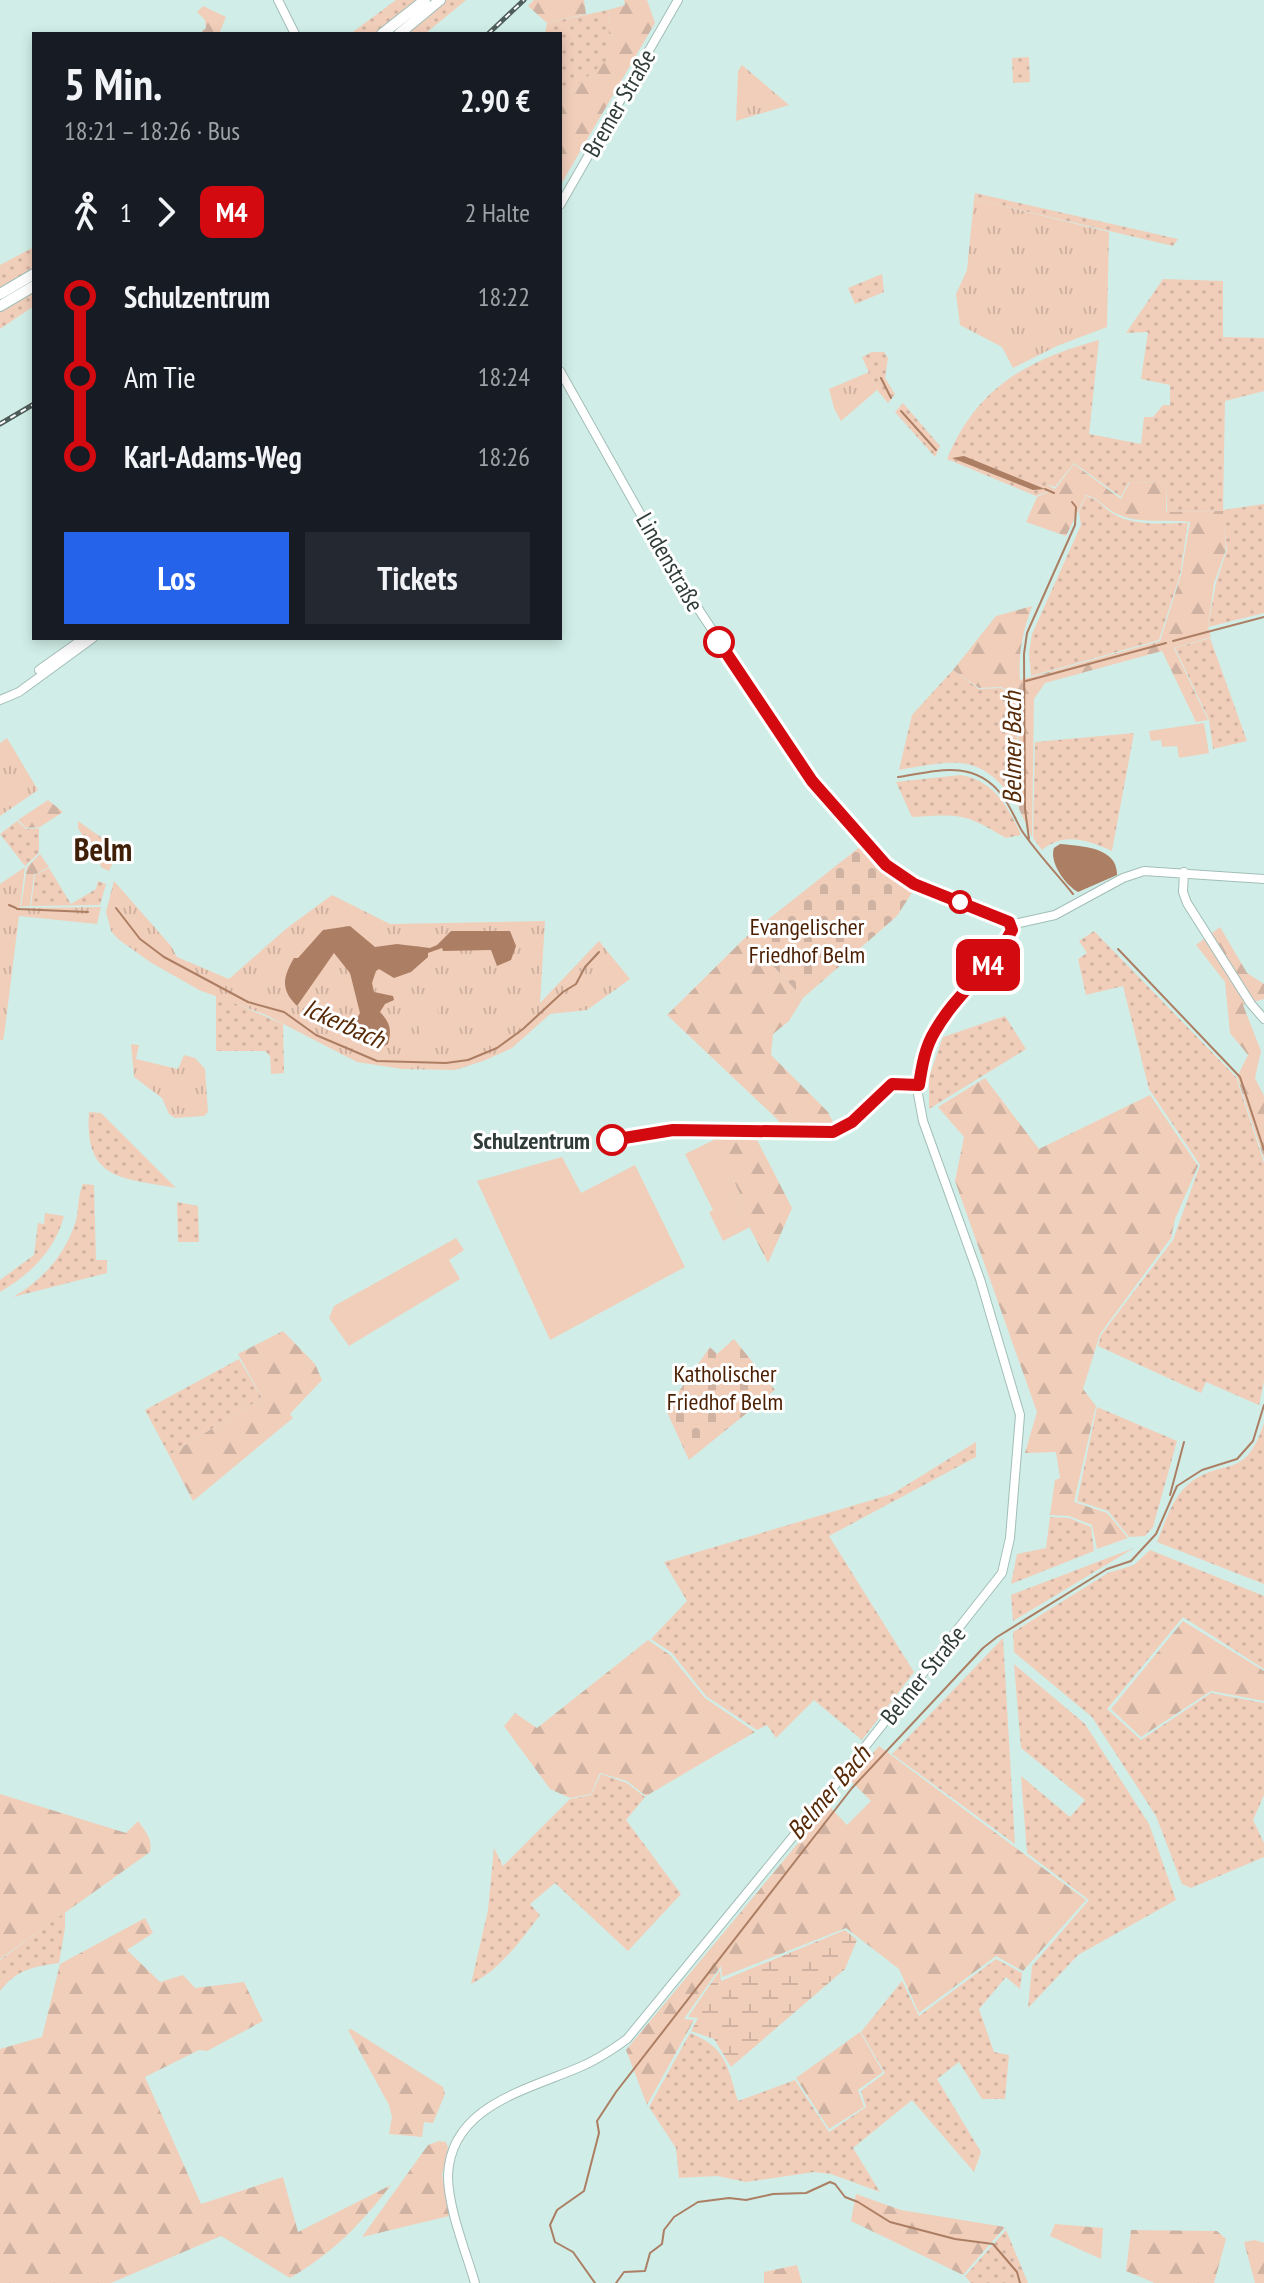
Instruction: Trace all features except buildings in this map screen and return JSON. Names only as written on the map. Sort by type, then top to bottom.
[{"type":"highway","points":[[385,32],[425,0]]},
{"type":"highway","points":[[401,32],[440,0]]},
{"type":"highway","points":[[0,294],[32,275]]},
{"type":"highway","points":[[0,306],[32,287]]},
{"type":"street","points":[[278,0],[294,32]]},
{"type":"street","name":"Bremer Straße","points":[[562,202],[678,0]]},
{"type":"street","name":"Lindenstraße","points":[[562,375],[668,563],[812,781],[865,843],[898,875],[1013,925]]},
{"type":"street","points":[[0,700],[81,640]]},
{"type":"street","points":[[0,700],[19,692],[90,640]]},
{"type":"street","points":[[1184,872],[1183,892],[1187,903],[1251,1004],[1264,1019]]},
{"type":"street","points":[[1013,925],[1055,915],[1133,874],[1184,872],[1264,879]]},
{"type":"street","name":"Belmer Straße","points":[[475,2283],[448,2176],[456,2142],[467,2126],[489,2106],[604,2056],[627,2039],[836,1784],[1002,1573],[1010,1538],[1020,1415],[980,1279],[931,1146],[918,1094],[923,1058],[935,1031],[991,962],[1013,925]]},
{"type":"green space","points":[[396,0],[466,0],[427,32],[353,32]]},
{"type":"green space","points":[[534,0],[584,0],[586,14],[547,23],[528,6]]},
{"type":"green space","points":[[624,0],[647,0],[655,23],[562,183],[562,97],[610,58],[608,10],[625,5]]},
{"type":"green space","points":[[203,6],[226,17],[220,32],[201,32],[206,28],[205,20],[197,12]]},
{"type":"green space","points":[[608,10],[611,58],[562,97],[562,32],[545,32],[547,23]]},
{"type":"green space","points":[[1029,57],[1030,82],[1013,83],[1012,58]]},
{"type":"green space","points":[[742,65],[789,105],[736,121],[738,71]]},
{"type":"green space","points":[[975,193],[1178,239],[1173,246],[974,199]]},
{"type":"green space","points":[[974,199],[1109,232],[1107,327],[1057,346],[1013,368],[1002,347],[960,325],[956,294],[967,270]]},
{"type":"green space","points":[[32,248],[32,307],[0,329],[0,265]]},
{"type":"green space","points":[[882,274],[884,292],[855,304],[848,288]]},
{"type":"green space","points":[[1163,279],[1223,281],[1223,337],[1264,338],[1264,391],[1225,401],[1223,510],[1264,504],[1264,613],[1208,627],[1216,583],[1227,550],[1222,511],[1167,512],[1166,483],[1129,482],[1121,497],[1074,463],[1055,487],[1046,484],[1055,489],[1036,496],[947,459],[973,413],[1007,380],[1049,357],[1099,340],[1089,434],[1141,444],[1144,417],[1153,417],[1163,405],[1170,405],[1170,385],[1141,379],[1148,332],[1126,333]]},
{"type":"green space","points":[[872,352],[884,352],[888,358],[885,378],[895,394],[888,403],[877,390],[862,357]]},
{"type":"green space","points":[[869,372],[877,390],[841,421],[829,389]]},
{"type":"green space","points":[[903,403],[940,446],[935,457],[895,412]]},
{"type":"green space","points":[[1074,464],[1121,499],[1130,482],[1166,483],[1166,512],[1223,511],[1226,550],[1214,583],[1208,627],[1211,637],[1174,648],[1208,720],[1196,722],[1162,651],[1045,683],[1034,699],[1032,837],[1019,809],[1018,696],[1001,687],[979,688],[953,670],[996,616],[1032,606],[1022,642],[1020,680],[1160,641],[1181,575],[1190,522],[1131,519],[1086,495],[1066,536],[1026,522],[1037,497],[1055,489]]},
{"type":"green space","points":[[1086,496],[1112,513],[1130,520],[1188,523],[1180,575],[1159,640],[1031,676],[1029,653],[1032,634],[1081,525],[1079,511]]},
{"type":"green space","points":[[1210,638],[1247,741],[1213,749],[1209,720],[1175,648]]},
{"type":"green space","points":[[953,670],[979,689],[1001,688],[1017,697],[1018,807],[1005,789],[980,768],[952,763],[899,770],[912,715]]},
{"type":"green space","points":[[1204,723],[1209,753],[1179,758],[1177,746],[1162,747],[1161,740],[1151,741],[1149,731]]},
{"type":"green space","points":[[1134,733],[1112,851],[1076,840],[1059,841],[1042,850],[1033,838],[1035,742]]},
{"type":"green space","points":[[7,738],[38,790],[0,816],[0,743]]},
{"type":"green space","points":[[960,775],[982,782],[998,796],[1021,835],[1006,838],[962,817],[912,817],[896,782]]},
{"type":"green space","points":[[48,800],[63,812],[40,827],[26,828],[18,820]]},
{"type":"green space","points":[[17,821],[26,829],[39,828],[39,853],[25,866],[0,834]]},
{"type":"green space","points":[[78,821],[112,845],[115,858],[109,871],[102,868],[78,828]]},
{"type":"green space","name":"Evangelischer Friedhof Belm","points":[[861,846],[890,874],[915,888],[897,916],[803,998],[746,937]]},
{"type":"green space","points":[[40,854],[49,867],[34,875],[30,906],[21,907],[27,867]]},
{"type":"green space","points":[[25,867],[20,908],[101,907],[97,924],[19,916],[4,1036],[0,1040],[0,884]]},
{"type":"green space","points":[[49,868],[71,904],[96,889],[98,881],[106,884],[100,905],[31,906],[35,875]]},
{"type":"green space","points":[[114,881],[171,946],[177,957],[229,979],[287,928],[332,895],[390,924],[545,921],[540,1003],[599,941],[630,979],[587,1010],[550,1014],[512,1048],[455,1070],[402,1069],[357,1062],[266,1015],[199,990],[150,962],[118,939],[111,931],[106,912]]},
{"type":"green space","points":[[1220,927],[1247,973],[1264,984],[1264,999],[1243,1005],[1261,1051],[1255,1078],[1264,1096],[1264,1159],[1237,1077],[1248,1055],[1230,1033],[1225,982],[1196,945]]},
{"type":"green space","points":[[1094,931],[1236,1077],[1264,1163],[1264,1381],[1259,1405],[1206,1382],[1201,1393],[1098,1346],[1101,1335],[1173,1240],[1200,1165],[1149,1089],[1123,986],[1086,995],[1078,959],[1087,953],[1079,941]]},
{"type":"green space","points":[[746,937],[803,998],[789,1021],[773,1034],[771,1055],[828,1112],[835,1126],[822,1129],[782,1127],[667,1015]]},
{"type":"green space","points":[[216,995],[283,1024],[284,1073],[271,1074],[270,1056],[265,1051],[216,1051]]},
{"type":"green space","points":[[437,1007],[442,1039],[421,1043],[416,1011]]},
{"type":"green space","points":[[1005,1016],[1026,1049],[929,1109],[929,1077],[943,1037]]},
{"type":"green space","points":[[131,1044],[139,1045],[136,1059],[178,1069],[184,1055],[195,1058],[205,1069],[208,1112],[204,1116],[175,1118],[169,1114],[162,1098],[134,1077]]},
{"type":"green space","points":[[985,1078],[1039,1149],[1150,1095],[1198,1166],[1175,1219],[1171,1238],[1100,1334],[1083,1389],[1096,1406],[1074,1502],[1107,1513],[1128,1538],[1097,1549],[1092,1525],[1069,1516],[1050,1515],[1055,1480],[1060,1478],[1056,1452],[1025,1453],[1037,1412],[955,1181],[964,1137],[938,1107]]},
{"type":"green space","points":[[89,1112],[101,1113],[176,1188],[110,1172],[93,1151]]},
{"type":"green space","points":[[710,1134],[755,1136],[792,1208],[768,1263],[735,1199],[741,1196]]},
{"type":"green space","points":[[714,1140],[741,1196],[735,1199],[750,1227],[723,1241],[709,1212],[713,1210],[685,1154]]},
{"type":"green space","points":[[562,1157],[581,1193],[635,1165],[685,1267],[550,1340],[477,1181]]},
{"type":"green space","points":[[83,1184],[94,1185],[96,1260],[107,1260],[107,1273],[13,1297],[34,1283],[60,1255],[76,1220]]},
{"type":"green space","points":[[177,1202],[198,1206],[199,1242],[178,1242]]},
{"type":"green space","points":[[45,1213],[64,1216],[48,1251],[21,1278],[0,1292],[0,1280],[34,1255],[38,1223],[44,1224]]},
{"type":"green space","points":[[456,1238],[464,1250],[449,1260],[460,1279],[349,1346],[329,1318],[334,1306]]},
{"type":"green space","points":[[283,1331],[315,1364],[322,1380],[290,1414],[293,1418],[193,1501],[169,1455],[262,1398],[238,1354]]},
{"type":"green space","name":"Katholischer Friedhof Belm","points":[[734,1339],[775,1390],[689,1460],[666,1410],[710,1347],[717,1354]]},
{"type":"green space","points":[[239,1359],[262,1398],[169,1455],[145,1410]]},
{"type":"green space","points":[[1097,1407],[1177,1441],[1153,1527],[1145,1536],[1129,1537],[1108,1511],[1077,1501]]},
{"type":"green space","points":[[1264,1423],[1264,1584],[1157,1542],[1179,1494],[1203,1475],[1242,1461],[1257,1441]]},
{"type":"green space","points":[[976,1442],[976,1457],[829,1536],[914,1672],[862,1740],[814,1700],[776,1738],[767,1725],[757,1730],[706,1696],[672,1653],[651,1639],[687,1601],[664,1562],[892,1494]]},
{"type":"green space","points":[[1050,1517],[1069,1518],[1091,1527],[1094,1551],[1011,1584],[1017,1554],[1046,1548]]},
{"type":"green space","points":[[1134,1548],[1013,1621],[1011,1595]]},
{"type":"green space","points":[[1150,1550],[1264,1596],[1264,1669],[1183,1617],[1107,1709],[1141,1740],[1211,1693],[1264,1703],[1264,1795],[1253,1820],[1264,1843],[1264,1857],[1191,1888],[1182,1884],[1156,1816],[1092,1717],[1014,1652],[1013,1632],[1108,1573],[1134,1565]]},
{"type":"green space","points":[[1183,1621],[1264,1671],[1264,1701],[1211,1691],[1141,1737],[1111,1709]]},
{"type":"green space","points":[[1003,1638],[1015,1844],[892,1754]]},
{"type":"green space","points":[[648,1640],[670,1655],[705,1698],[755,1732],[646,1796],[627,1781],[600,1773],[591,1794],[570,1798],[550,1789],[504,1726],[515,1713],[537,1728]]},
{"type":"green space","points":[[1014,1664],[1085,1724],[1149,1824],[1176,1900],[1078,1955],[1028,2008],[1032,1966],[1089,1900],[1027,1853],[1021,1776],[1070,1817],[1085,1800],[1021,1748]]},
{"type":"green space","points":[[879,1746],[1086,1900],[1023,1971],[996,1956],[919,2013],[899,1969],[846,1928],[722,1977],[721,1966],[684,2019],[694,2020],[647,2105],[626,2050],[829,1806],[847,1825],[871,1801],[850,1780]]},
{"type":"green space","points":[[601,1774],[627,1783],[645,1797],[626,1820],[681,1894],[628,1951],[555,1883],[530,1904],[540,1915],[517,1944],[492,1971],[471,1984],[488,1910],[494,1848],[503,1866],[570,1799],[591,1795]]},
{"type":"green space","points":[[0,1794],[126,1833],[138,1821],[148,1835],[151,1847],[150,1852],[0,1959]]},
{"type":"green space","points":[[65,1912],[59,1963],[26,1970],[0,1991],[0,1960]]},
{"type":"green space","points":[[145,1918],[153,1933],[127,1950],[160,1982],[183,1975],[195,1988],[244,1982],[263,2021],[207,2051],[199,2050],[145,2077],[201,2204],[283,2177],[298,2232],[391,2185],[345,2237],[290,2278],[221,2236],[111,2283],[0,2283],[0,2049],[42,2037],[60,1964]]},
{"type":"green space","points":[[845,1930],[857,1940],[845,1969],[731,2067],[714,2039],[691,2031],[698,2018],[688,2017],[720,1970],[721,1981]]},
{"type":"green space","points":[[996,1959],[1022,1973],[1020,1989],[1006,1977],[979,2009],[994,2052],[1009,2055],[1005,2099],[982,2099],[959,2062],[937,2079],[981,2152],[974,2172],[912,2100],[853,2148],[880,2192],[831,2174],[814,2172],[746,2182],[717,2176],[679,2178],[676,2148],[649,2107],[690,2033],[719,2052],[728,2068],[738,2101],[795,2080],[829,2132],[866,2107],[861,2091],[885,2073],[861,2032],[902,1981],[919,2016]]},
{"type":"green space","points":[[351,2029],[443,2087],[445,2094],[433,2123],[424,2122],[422,2137],[389,2134],[392,2117],[389,2105],[348,2030]]},
{"type":"green space","points":[[860,2032],[883,2072],[858,2090],[864,2107],[829,2129],[796,2078]]},
{"type":"green space","points":[[446,2142],[448,2148],[442,2175],[449,2216],[362,2237],[428,2145]]},
{"type":"green space","points":[[856,2194],[901,2210],[1005,2227],[963,2275],[851,2221]]},
{"type":"green space","points":[[1055,2224],[1103,2228],[1101,2259],[1050,2236]]},
{"type":"green space","points":[[1006,2230],[1028,2283],[971,2283],[965,2276]]},
{"type":"green space","points":[[1131,2230],[1217,2231],[1226,2239],[1214,2283],[1155,2283],[1126,2271]]},
{"type":"green space","points":[[1255,2240],[1264,2243],[1264,2283],[1255,2283],[1244,2242]]},
{"type":"green space","points":[[797,2265],[802,2283],[764,2283],[764,2272]]},
{"type":"shaded area","points":[[964,456],[1045,489],[1033,490],[952,458]]},
{"type":"shaded area","points":[[1060,844],[1088,847],[1105,853],[1116,866],[1117,875],[1078,892],[1063,879],[1056,866],[1054,848]]},
{"type":"shaded area","points":[[350,926],[375,947],[397,944],[430,948],[451,931],[510,931],[516,946],[511,960],[497,966],[491,950],[443,951],[442,948],[428,953],[428,957],[411,972],[394,978],[379,969],[376,971],[372,983],[374,992],[393,996],[394,1000],[385,1004],[380,1012],[390,1030],[388,1044],[384,1046],[346,1030],[348,1022],[356,1020],[360,1013],[350,973],[334,953],[297,1006],[286,988],[287,971],[294,958],[298,958],[323,930]]},
{"type":"waterway","points":[[881,378],[891,398]]},
{"type":"waterway","points":[[901,411],[936,450]]},
{"type":"waterway","points":[[1045,489],[1054,493]]},
{"type":"waterway","points":[[1029,839],[1025,809],[1024,654],[1027,633],[1075,525],[1076,507],[1072,502]]},
{"type":"waterway","name":"Belmer Bach","points":[[1173,641],[1264,617]]},
{"type":"waterway","name":"Belmer Bach","points":[[1026,681],[1166,643]]},
{"type":"waterway","name":"Ickerbach","points":[[898,777],[953,770],[978,776],[990,783],[1004,798],[1022,831],[1073,894]]},
{"type":"waterway","points":[[9,905],[16,908]]},
{"type":"waterway","name":"Ickerbach","points":[[116,908],[140,939],[164,957],[248,1002],[284,1012],[316,1035],[377,1061],[446,1063],[468,1060],[497,1048],[576,984],[585,967],[599,952]]},
{"type":"waterway","points":[[17,909],[88,912]]},
{"type":"waterway","name":"Belmer Bach","points":[[1118,949],[1240,1077],[1264,1150]]},
{"type":"waterway","name":"Belmer Bach","points":[[595,2283],[573,2252],[555,2242],[550,2225],[557,2210],[584,2191],[599,2133],[597,2121],[616,2092],[852,1788],[983,1648],[1107,1569],[1131,1561],[1156,1534],[1177,1486],[1202,1470],[1237,1459],[1253,1441],[1264,1405]]},
{"type":"waterway","points":[[1170,1495],[1184,1442]]},
{"type":"waterway","points":[[616,2283],[624,2272],[645,2271],[650,2253],[662,2244],[664,2230],[674,2217],[698,2202],[806,2193],[830,2182],[845,2197],[890,2222],[955,2239],[993,2244],[1017,2272],[1020,2283]]},
{"type":"railway","points":[[490,32],[524,0]]},
{"type":"railway","points":[[0,424],[32,405]]},
{"type":"bus line","name":"M4","points":[[612,1140],[673,1130],[819,1133],[843,1128],[892,1084],[919,1085],[923,1058],[935,1031],[991,962],[1012,930],[1009,922],[914,884],[886,865],[812,781],[719,642]]},
{"type":"place","name":"Schulzentrum","points":[[612,1140]]},
{"type":"district","name":"Belm","points":[[103,849]]}]
